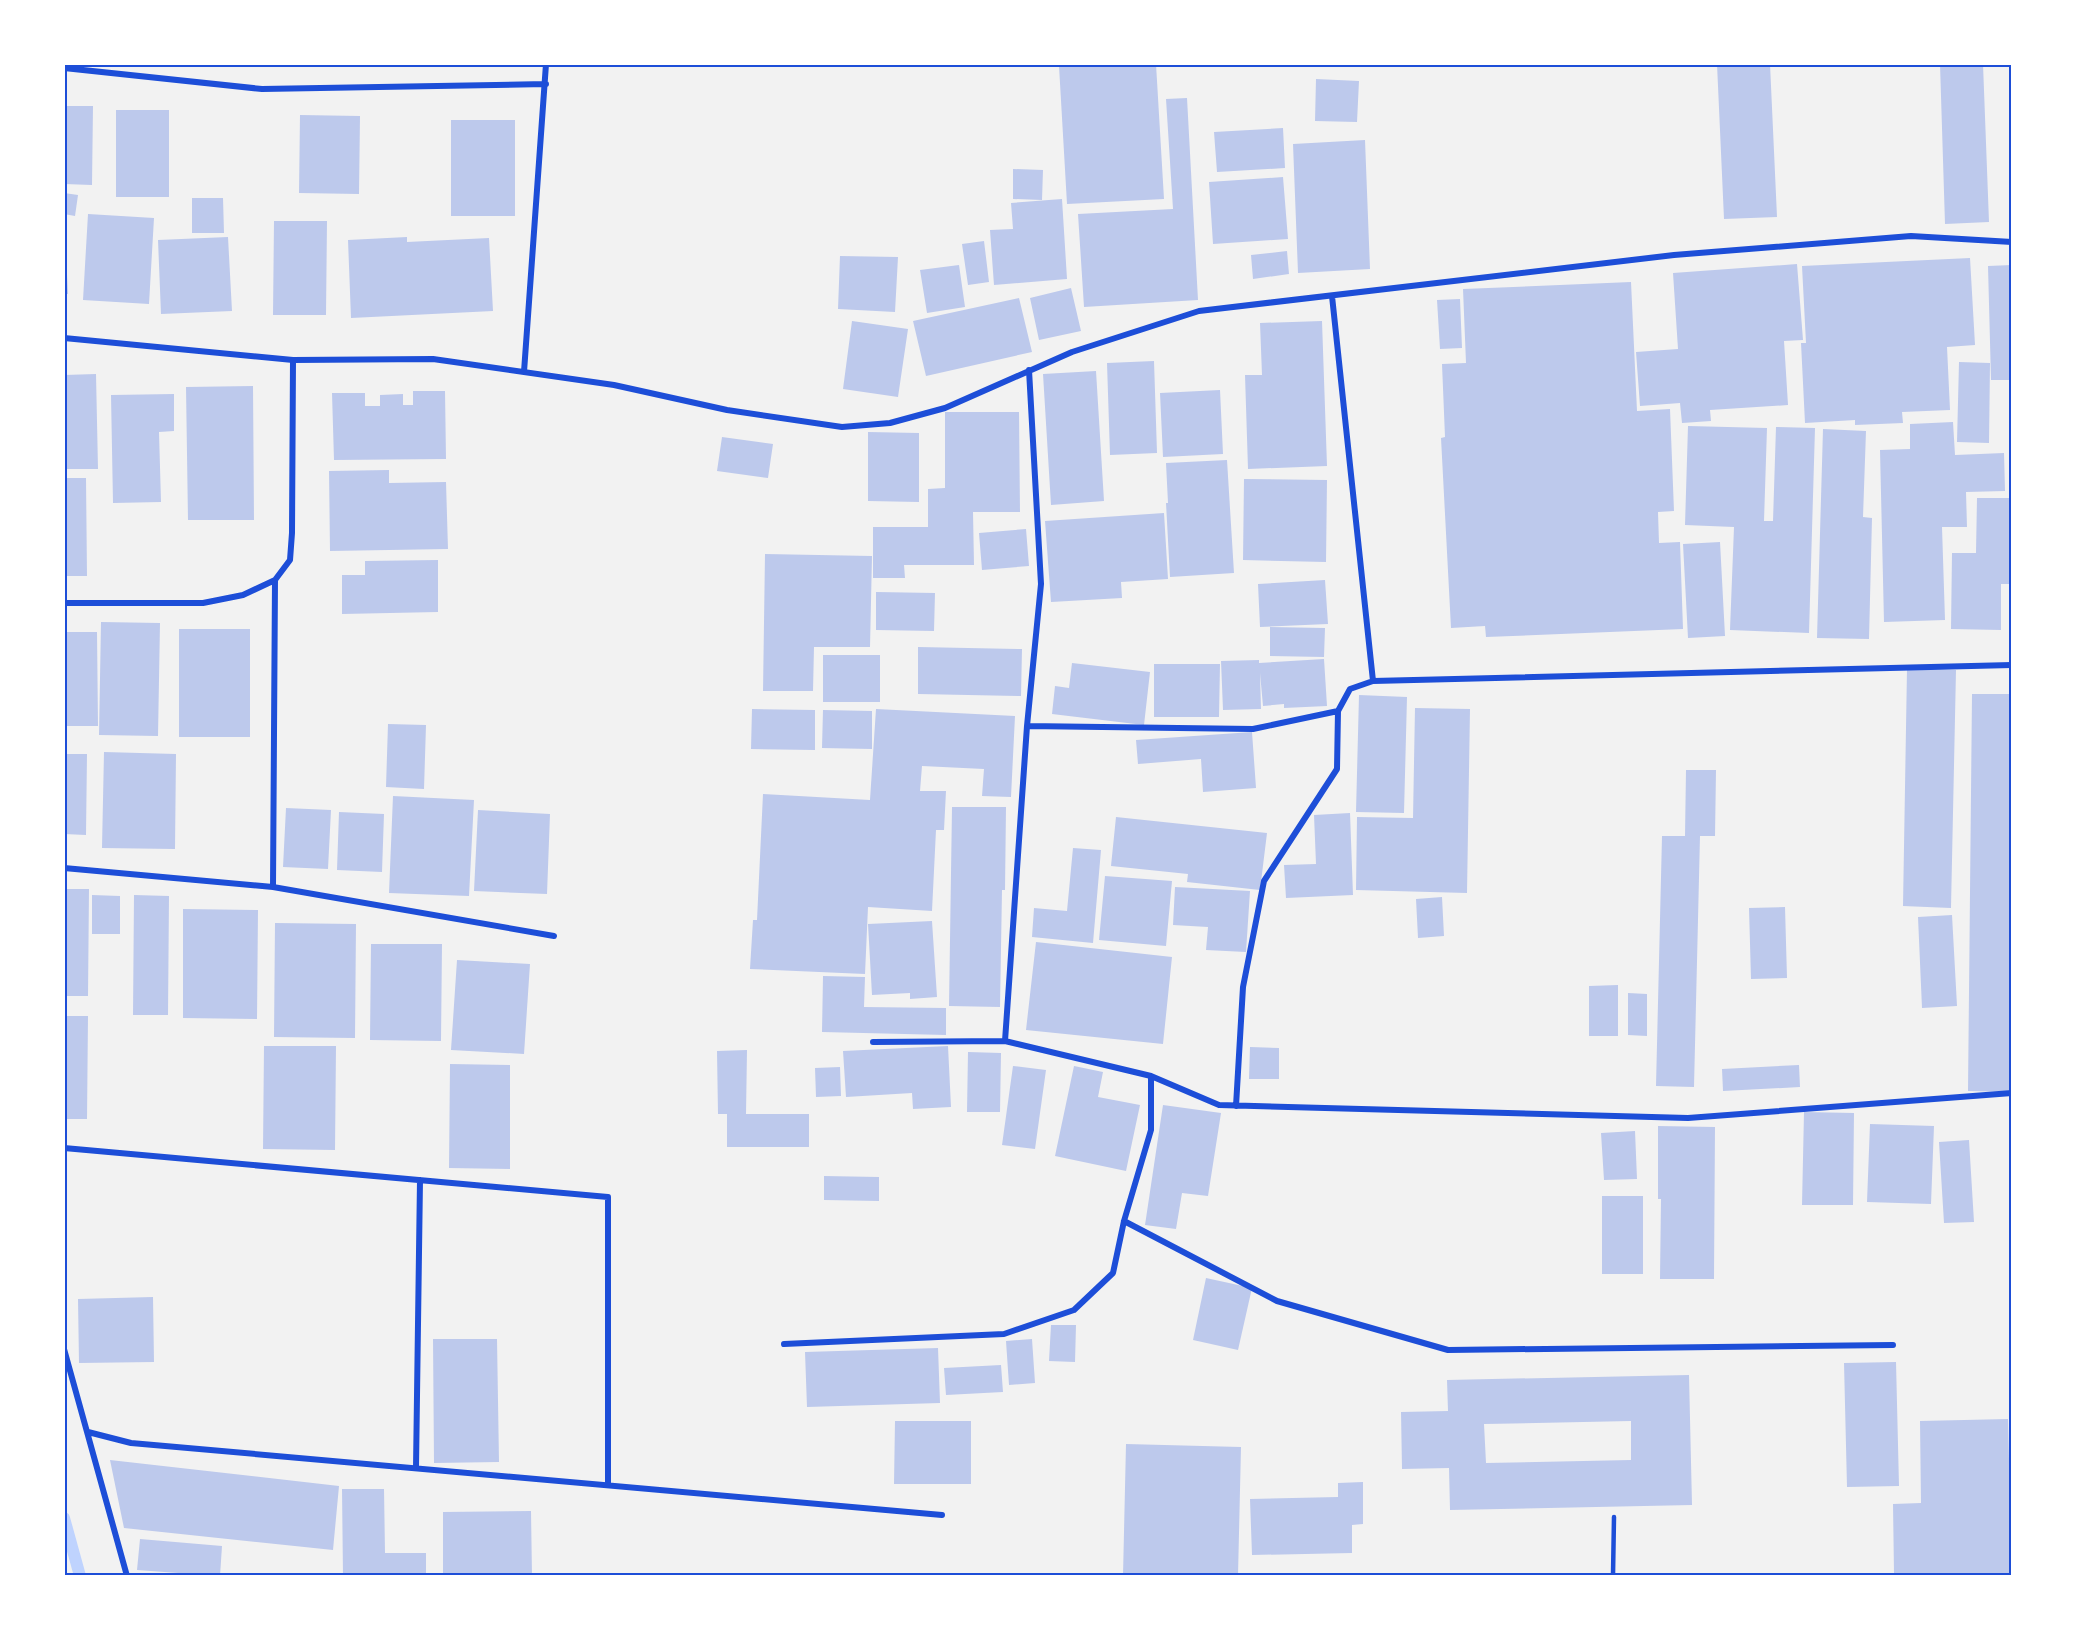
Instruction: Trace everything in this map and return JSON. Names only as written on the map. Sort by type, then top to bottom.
[{"type":"street","points":[[524,372],[546,64]]},
{"type":"street","points":[[64,68],[262,89],[546,84]]},
{"type":"street","points":[[64,338],[293,360],[433,359],[614,385],[727,410],[842,427],[890,423],[945,408],[1072,352],[1199,311],[1674,255],[1899,237],[2012,242]]},
{"type":"street","points":[[1332,296],[1373,681]]},
{"type":"street","points":[[64,603],[202,603],[243,595],[275,580],[290,560],[293,360]]},
{"type":"street","points":[[1005,1041],[1027,726],[1041,584],[1029,370]]},
{"type":"street","points":[[273,887],[275,580]]},
{"type":"street","points":[[1236,1106],[1243,987],[1264,881],[1337,770],[1338,711],[1350,689],[1373,681],[2012,665]]},
{"type":"street","points":[[1027,726],[1254,729],[1338,711]]},
{"type":"street","points":[[64,868],[273,887],[554,936]]},
{"type":"street","points":[[873,1042],[1005,1041],[1150,1076],[1219,1105],[1236,1106],[1688,1118],[2012,1093]]},
{"type":"street","points":[[784,1344],[1004,1334],[1074,1310],[1113,1273],[1124,1221],[1151,1130],[1150,1076]]},
{"type":"street","points":[[64,1148],[608,1197],[608,1485]]},
{"type":"street","points":[[416,1468],[420,1180]]},
{"type":"street","points":[[1124,1221],[1277,1301],[1448,1350],[1893,1345]]},
{"type":"street","points":[[64,1349],[127,1575]]},
{"type":"street","points":[[88,1432],[131,1443],[942,1515]]},
{"type":"lane","points":[[1613,1575],[1614,1517]]},
{"type":"building","points":[[1156,64],[1164,199],[1067,204],[1059,66]]},
{"type":"building","points":[[1717,64],[1770,64],[1777,217],[1724,219]]},
{"type":"building","points":[[1940,64],[1983,64],[1989,222],[1945,224]]},
{"type":"building","points":[[1316,79],[1359,81],[1357,122],[1315,121]]},
{"type":"building","points":[[1187,98],[1198,300],[1084,307],[1078,214],[1173,209],[1166,99]]},
{"type":"building","points":[[64,106],[93,106],[92,185],[64,184]]},
{"type":"building","points":[[116,110],[169,110],[169,197],[116,197]]},
{"type":"building","points":[[300,115],[360,116],[359,194],[299,193]]},
{"type":"building","points":[[451,120],[515,120],[515,216],[451,216]]},
{"type":"building","points":[[1283,128],[1285,168],[1217,172],[1214,132]]},
{"type":"building","points":[[1365,140],[1370,269],[1298,273],[1293,144]]},
{"type":"building","points":[[1013,169],[1043,170],[1042,200],[1013,199]]},
{"type":"building","points":[[1283,177],[1288,239],[1213,244],[1209,182]]},
{"type":"building","points":[[64,193],[78,195],[75,216],[64,214]]},
{"type":"building","points":[[192,198],[223,198],[224,233],[192,233]]},
{"type":"building","points":[[1062,199],[1067,279],[994,285],[990,230],[1013,229],[1011,203]]},
{"type":"building","points":[[88,214],[154,218],[149,304],[83,300]]},
{"type":"building","points":[[274,221],[327,221],[326,315],[273,315]]},
{"type":"building","points":[[228,237],[232,311],[161,314],[158,240]]},
{"type":"building","points":[[407,237],[407,242],[489,238],[493,311],[351,318],[348,240]]},
{"type":"building","points":[[984,241],[989,282],[968,285],[962,244]]},
{"type":"building","points":[[1287,251],[1289,274],[1253,279],[1251,255]]},
{"type":"building","points":[[64,255],[66,255],[68,294],[64,294]]},
{"type":"building","points":[[840,256],[898,257],[895,312],[838,309]]},
{"type":"building","points":[[1970,258],[1975,345],[1947,347],[1950,410],[1902,412],[1903,423],[1855,425],[1855,420],[1805,423],[1801,343],[1806,343],[1802,266]]},
{"type":"building","points":[[1797,264],[1803,340],[1784,341],[1788,405],[1710,410],[1711,421],[1682,423],[1680,403],[1640,406],[1636,352],[1678,349],[1673,273]]},
{"type":"building","points":[[959,265],[965,307],[927,313],[920,270]]},
{"type":"building","points":[[2012,265],[2012,394],[2009,394],[2009,380],[1991,380],[1988,266]]},
{"type":"building","points":[[1631,282],[1637,411],[1670,409],[1674,511],[1658,512],[1659,543],[1680,542],[1683,629],[1486,637],[1485,626],[1451,628],[1441,438],[1445,437],[1442,364],[1466,363],[1463,289]]},
{"type":"building","points":[[1071,288],[1081,331],[1039,340],[1030,298]]},
{"type":"building","points":[[1019,298],[1032,352],[926,376],[913,321]]},
{"type":"building","points":[[1460,299],[1462,348],[1440,349],[1437,300]]},
{"type":"building","points":[[852,321],[908,329],[898,397],[843,389]]},
{"type":"building","points":[[1322,321],[1327,466],[1248,469],[1245,375],[1262,375],[1260,323]]},
{"type":"building","points":[[1154,361],[1157,453],[1110,455],[1107,363]]},
{"type":"building","points":[[1959,362],[1990,363],[1989,443],[1957,442]]},
{"type":"building","points":[[1096,371],[1104,501],[1051,505],[1043,374]]},
{"type":"building","points":[[96,374],[98,469],[64,469],[64,375]]},
{"type":"building","points":[[253,386],[254,520],[188,520],[186,387]]},
{"type":"building","points":[[1220,390],[1223,454],[1163,457],[1160,393]]},
{"type":"building","points":[[413,391],[445,391],[446,459],[334,460],[332,393],[365,393],[365,406],[380,406],[380,395],[403,394],[403,405],[413,405]]},
{"type":"building","points":[[174,394],[174,431],[159,432],[161,502],[113,503],[111,395]]},
{"type":"building","points":[[945,412],[1019,412],[1020,512],[973,512],[974,565],[904,565],[905,578],[873,578],[873,527],[928,527],[928,489],[945,488]]},
{"type":"building","points":[[1953,422],[1955,455],[2004,453],[2005,491],[1966,492],[1967,527],[1942,527],[1945,620],[1884,622],[1880,450],[1910,449],[1910,424]]},
{"type":"building","points":[[1688,426],[1767,428],[1764,521],[1773,521],[1776,427],[1815,428],[1809,633],[1730,630],[1734,527],[1685,525]]},
{"type":"building","points":[[1823,429],[1866,431],[1863,517],[1872,518],[1869,639],[1817,638]]},
{"type":"building","points":[[868,432],[919,433],[919,502],[868,501]]},
{"type":"building","points":[[722,437],[773,444],[768,478],[717,471]]},
{"type":"building","points":[[1227,460],[1234,573],[1170,577],[1166,463]]},
{"type":"building","points":[[389,470],[389,483],[446,482],[448,549],[330,551],[329,471]]},
{"type":"building","points":[[64,478],[86,478],[87,576],[64,576]]},
{"type":"building","points":[[1244,479],[1327,480],[1326,562],[1243,560]]},
{"type":"building","points":[[1977,498],[2012,498],[2012,584],[2001,584],[2001,630],[1951,629],[1952,553],[1976,553]]},
{"type":"building","points":[[1164,513],[1168,579],[1121,582],[1122,598],[1051,602],[1045,521]]},
{"type":"building","points":[[1026,529],[1029,566],[982,570],[979,533]]},
{"type":"building","points":[[1720,542],[1725,636],[1688,638],[1683,544]]},
{"type":"building","points":[[765,554],[872,556],[870,647],[814,647],[813,691],[763,691]]},
{"type":"building","points":[[438,560],[438,612],[342,614],[342,575],[365,575],[365,561]]},
{"type":"building","points":[[1325,580],[1328,624],[1260,627],[1258,584]]},
{"type":"building","points":[[876,592],[935,593],[934,631],[876,630]]},
{"type":"building","points":[[101,622],[160,623],[158,736],[99,735]]},
{"type":"building","points":[[1270,627],[1325,628],[1324,657],[1270,656]]},
{"type":"building","points":[[179,629],[250,629],[250,737],[179,737]]},
{"type":"building","points":[[64,632],[97,632],[98,726],[64,726]]},
{"type":"building","points":[[918,647],[1022,649],[1021,696],[918,694]]},
{"type":"building","points":[[823,655],[880,655],[880,702],[823,702]]},
{"type":"building","points":[[1324,659],[1327,706],[1284,708],[1284,704],[1263,706],[1260,673],[1261,709],[1223,710],[1221,661],[1259,660],[1259,663]]},
{"type":"building","points":[[1072,663],[1150,672],[1144,725],[1052,714],[1055,686],[1069,688]]},
{"type":"building","points":[[1154,664],[1220,664],[1219,717],[1154,717]]},
{"type":"building","points":[[1907,669],[1956,670],[1951,908],[1903,906]]},
{"type":"building","points":[[1972,694],[2012,694],[2012,1092],[1968,1091]]},
{"type":"building","points":[[1359,695],[1407,697],[1404,813],[1356,812]]},
{"type":"building","points":[[1415,708],[1470,709],[1467,893],[1356,890],[1357,817],[1413,818]]},
{"type":"building","points":[[752,709],[815,710],[815,750],[751,749]]},
{"type":"building","points":[[876,709],[1015,716],[1011,797],[982,796],[984,769],[922,766],[920,791],[946,791],[944,830],[936,830],[932,911],[868,907],[865,974],[750,969],[753,920],[757,920],[763,794],[870,800]]},
{"type":"building","points":[[823,710],[872,711],[872,749],[822,748]]},
{"type":"building","points":[[388,724],[426,725],[424,789],[386,787]]},
{"type":"building","points":[[1252,732],[1256,788],[1203,792],[1201,759],[1138,764],[1136,740]]},
{"type":"building","points":[[104,752],[176,754],[175,849],[102,848]]},
{"type":"building","points":[[64,754],[87,754],[86,835],[64,834]]},
{"type":"building","points":[[1686,770],[1716,770],[1715,836],[1700,836],[1694,1087],[1656,1086],[1662,836],[1685,836]]},
{"type":"building","points":[[393,796],[474,800],[469,896],[389,893]]},
{"type":"building","points":[[952,807],[1006,807],[1000,1007],[949,1006]]},
{"type":"building","points":[[286,808],[331,810],[328,869],[283,867]]},
{"type":"building","points":[[478,810],[550,814],[547,894],[474,891]]},
{"type":"building","points":[[339,812],[384,814],[382,872],[337,870]]},
{"type":"building","points":[[1350,813],[1353,895],[1286,898],[1284,865],[1316,864],[1314,815]]},
{"type":"building","points":[[1116,817],[1267,833],[1260,890],[1187,882],[1188,874],[1111,866]]},
{"type":"building","points":[[1073,848],[1101,850],[1093,943],[1032,937],[1034,908],[1067,911]]},
{"type":"building","points":[[1105,876],[1172,881],[1166,946],[1099,940]]},
{"type":"building","points":[[1175,887],[1250,891],[1246,952],[1206,950],[1208,927],[1173,925]]},
{"type":"building","points":[[64,889],[89,889],[88,996],[64,996]]},
{"type":"building","points":[[92,895],[120,896],[120,934],[92,934]]},
{"type":"building","points":[[134,895],[169,896],[168,1015],[133,1015]]},
{"type":"building","points":[[1442,897],[1444,936],[1418,938],[1416,899]]},
{"type":"building","points":[[1785,907],[1787,978],[1751,979],[1749,908]]},
{"type":"building","points":[[183,909],[258,910],[257,1019],[183,1018]]},
{"type":"building","points":[[1952,915],[1957,1006],[1922,1008],[1918,917]]},
{"type":"building","points":[[932,921],[937,997],[910,999],[910,993],[872,995],[868,924]]},
{"type":"building","points":[[275,923],[356,924],[355,1038],[274,1037]]},
{"type":"building","points":[[1036,942],[1172,957],[1163,1044],[1026,1030]]},
{"type":"building","points":[[371,944],[442,944],[441,1041],[370,1040]]},
{"type":"building","points":[[457,960],[530,964],[524,1054],[451,1050]]},
{"type":"building","points":[[823,976],[865,977],[864,1007],[946,1008],[946,1035],[822,1032]]},
{"type":"building","points":[[1618,985],[1618,1036],[1589,1036],[1589,986]]},
{"type":"building","points":[[1628,993],[1647,994],[1647,1036],[1628,1035]]},
{"type":"building","points":[[64,1016],[88,1016],[87,1119],[64,1119]]},
{"type":"building","points":[[264,1046],[336,1046],[335,1150],[263,1149]]},
{"type":"building","points":[[948,1046],[951,1107],[913,1109],[912,1093],[846,1097],[843,1051]]},
{"type":"building","points":[[1250,1047],[1279,1048],[1279,1079],[1249,1079]]},
{"type":"building","points":[[747,1050],[746,1114],[809,1114],[809,1147],[727,1147],[727,1114],[718,1114],[717,1051]]},
{"type":"building","points":[[968,1052],[1001,1053],[1000,1112],[967,1112]]},
{"type":"building","points":[[450,1064],[510,1065],[510,1169],[449,1168]]},
{"type":"building","points":[[1799,1065],[1800,1087],[1723,1091],[1722,1069]]},
{"type":"building","points":[[1013,1066],[1046,1070],[1035,1149],[1002,1145]]},
{"type":"building","points":[[1074,1066],[1103,1072],[1098,1097],[1140,1105],[1126,1171],[1055,1156]]},
{"type":"building","points":[[840,1067],[841,1096],[816,1097],[815,1068]]},
{"type":"building","points":[[1163,1105],[1221,1113],[1208,1196],[1182,1193],[1176,1229],[1145,1225]]},
{"type":"building","points":[[1804,1112],[1854,1113],[1853,1205],[1802,1205]]},
{"type":"building","points":[[1870,1124],[1934,1126],[1931,1204],[1867,1202]]},
{"type":"building","points":[[1658,1126],[1715,1127],[1714,1279],[1660,1279],[1661,1199],[1658,1199]]},
{"type":"building","points":[[1635,1131],[1637,1179],[1604,1180],[1601,1133]]},
{"type":"building","points":[[1969,1140],[1974,1222],[1944,1223],[1939,1142]]},
{"type":"building","points":[[824,1176],[879,1177],[879,1201],[824,1200]]},
{"type":"building","points":[[1602,1196],[1643,1196],[1643,1274],[1602,1274]]},
{"type":"building","points":[[1206,1278],[1252,1288],[1238,1350],[1193,1340]]},
{"type":"building","points":[[153,1297],[154,1362],[79,1363],[78,1299]]},
{"type":"building","points":[[1051,1325],[1076,1325],[1075,1362],[1049,1361]]},
{"type":"building","points":[[433,1339],[497,1339],[499,1462],[434,1463]]},
{"type":"building","points":[[1032,1339],[1035,1383],[1009,1385],[1006,1341]]},
{"type":"building","points":[[938,1348],[940,1403],[807,1407],[805,1352]]},
{"type":"building","points":[[1896,1362],[1899,1486],[1847,1487],[1844,1363]]},
{"type":"building","points":[[1001,1365],[1003,1392],[946,1395],[944,1368]]},
{"type":"building","points":[[1689,1375],[1692,1505],[1450,1510],[1449,1468],[1402,1469],[1401,1412],[1448,1411],[1447,1380]],"holes":[[[1631,1421],[1631,1460],[1486,1463],[1484,1424]]]},
{"type":"building","points":[[2008,1419],[2009,1459],[2012,1459],[2012,1576],[1874,1576],[1874,1573],[1894,1573],[1893,1504],[1921,1503],[1920,1421]]},
{"type":"building","points":[[895,1421],[971,1421],[971,1484],[894,1484]]},
{"type":"building","points":[[1126,1444],[1241,1447],[1238,1576],[1123,1576]]},
{"type":"building","points":[[110,1460],[339,1486],[333,1550],[124,1528]]},
{"type":"building","points":[[1363,1482],[1363,1524],[1352,1525],[1352,1553],[1252,1555],[1250,1499],[1338,1497],[1338,1483]]},
{"type":"building","points":[[342,1489],[384,1489],[385,1553],[426,1553],[426,1576],[343,1576]]},
{"type":"building","points":[[531,1511],[532,1576],[443,1576],[443,1512]]},
{"type":"building","points":[[140,1539],[222,1546],[220,1576],[137,1570]]},
{"type":"waterway","points":[[64,1518],[80,1576]]}]
